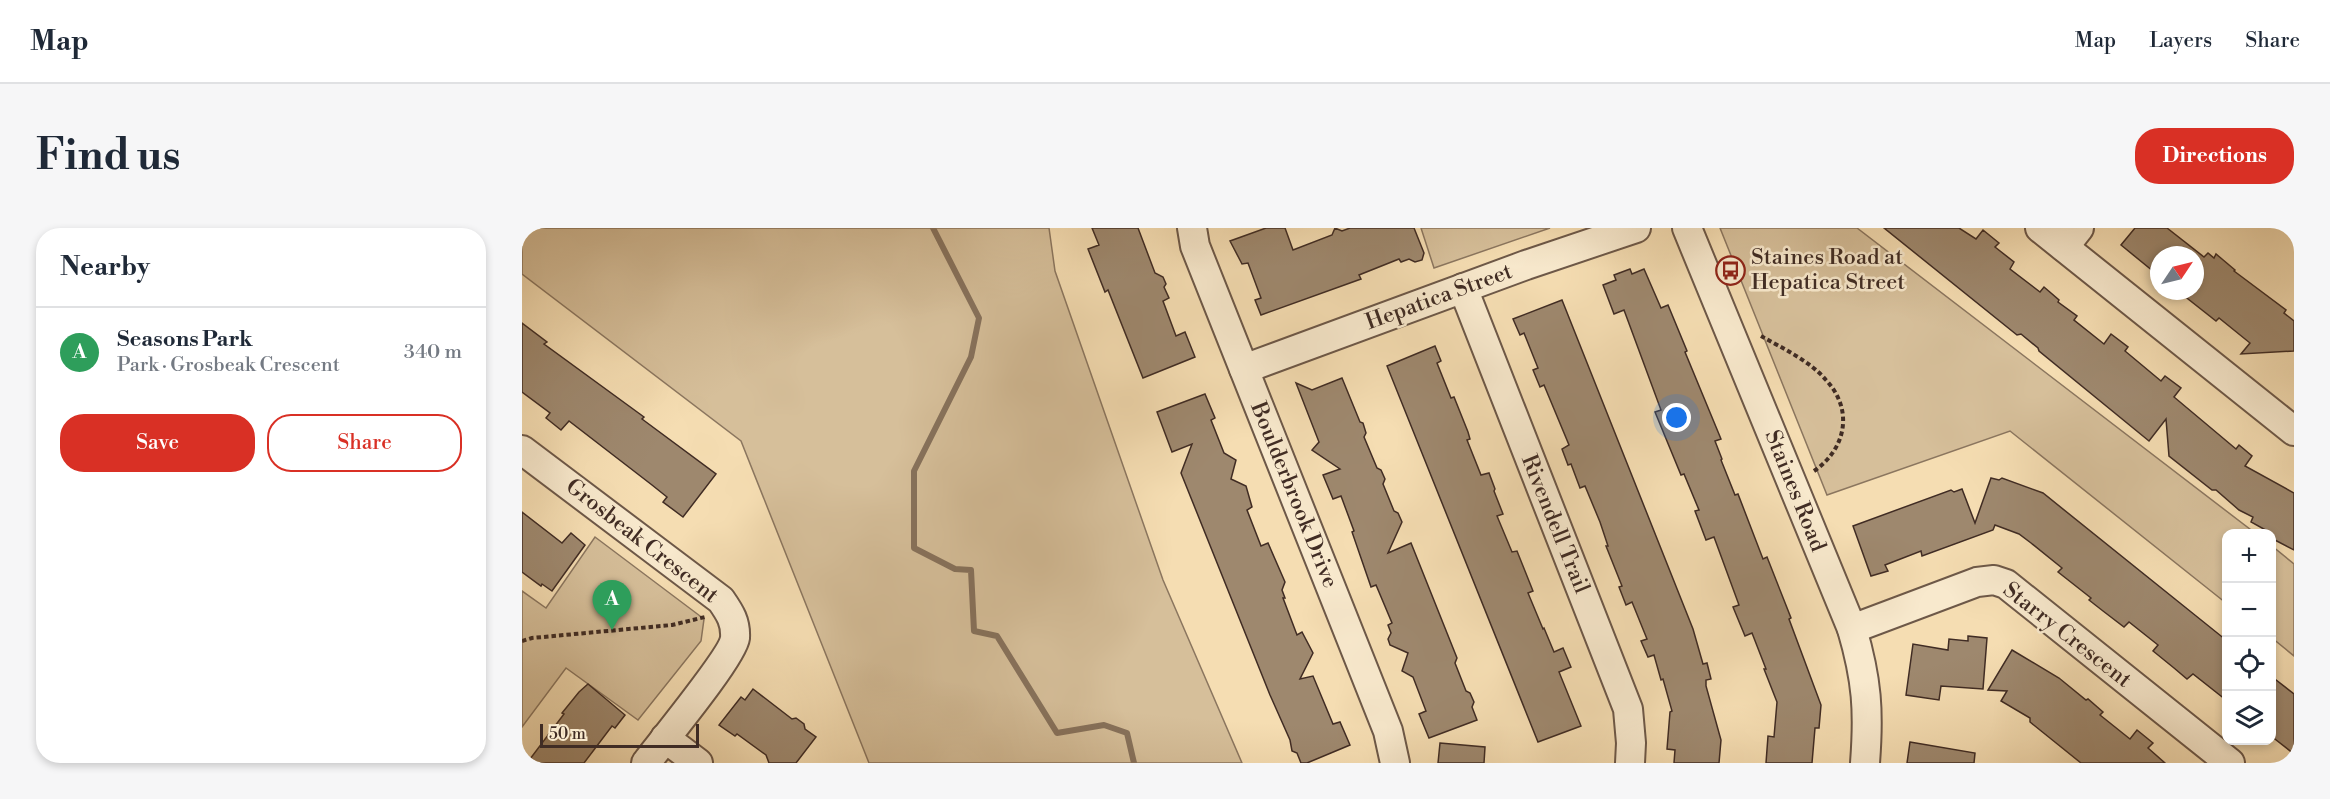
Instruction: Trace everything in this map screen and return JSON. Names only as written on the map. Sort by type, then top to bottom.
[{"type":"street","name":"Boulderbrook Drive","points":[[1192,228],[1195,246],[1388,731],[1395,763]]},
{"type":"street","name":"Hepatica Street","points":[[1244,369],[1463,288],[1635,228]]},
{"type":"street","name":"Staines Road","points":[[1687,228],[1851,629],[1868,701],[1865,763]]},
{"type":"street","points":[[2040,228],[2071,238],[2294,431]]},
{"type":"street","name":"Rivendell Trail","points":[[1463,288],[1628,709],[1630,763]]},
{"type":"street","name":"Grosbeak Crescent","points":[[522,450],[721,600],[734,618],[735,641],[723,662],[646,763]]},
{"type":"street","name":"Starry Crescent","points":[[1851,629],[1977,582],[1994,580],[2006,584],[2230,763]]},
{"type":"street","points":[[665,738],[698,763]]},
{"type":"path","points":[[1761,336],[1827,380],[1843,410],[1845,423],[1841,438],[1833,453],[1814,471]]},
{"type":"path","points":[[522,641],[532,638],[672,625],[704,618],[721,600]]},
{"type":"shaded area","points":[[522,228],[1049,228],[1055,271],[1163,580],[1242,763],[869,763],[741,441],[522,274]]},
{"type":"shaded area","points":[[1421,228],[1550,228],[1434,268]]},
{"type":"shaded area","points":[[1720,228],[1857,228],[2250,529],[2222,529],[2222,600],[2010,431],[1827,495]]},
{"type":"shaded area","points":[[595,537],[704,619],[701,641],[638,720],[566,668],[522,727],[522,591],[546,608]]},
{"type":"shaded area","points":[[2276,549],[2294,564],[2294,656],[2276,641]]},
{"type":"building","points":[[1092,228],[1138,228],[1155,273],[1163,277],[1166,284],[1164,287],[1169,298],[1163,301],[1176,336],[1185,332],[1195,357],[1143,378],[1108,290],[1105,292],[1088,249],[1099,245]]},
{"type":"building","points":[[1266,228],[1285,228],[1293,250],[1332,235],[1335,228],[1342,231],[1350,228],[1414,228],[1424,253],[1422,260],[1415,262],[1409,259],[1401,262],[1399,259],[1359,275],[1361,279],[1261,315],[1255,300],[1261,298],[1248,263],[1242,264],[1230,241]]},
{"type":"building","points":[[1884,228],[1959,228],[1976,239],[1983,230],[1999,243],[1995,247],[2014,262],[2010,269],[2040,292],[2044,287],[2059,300],[2058,302],[2077,316],[2074,320],[2104,344],[2111,334],[2128,347],[2125,351],[2161,381],[2165,376],[2181,388],[2174,397],[2236,449],[2239,445],[2252,456],[2245,466],[2294,493],[2294,550],[2276,541],[2276,529],[2264,529],[2251,522],[2253,517],[2239,510],[2169,456],[2166,419],[2149,441],[2021,334],[2017,335]]},
{"type":"building","points":[[2135,228],[2167,228],[2190,246],[2150,246],[2150,269],[2121,245]]},
{"type":"building","points":[[2208,253],[2214,258],[2216,254],[2234,271],[2286,310],[2284,313],[2294,321],[2294,351],[2241,354],[2250,343],[2219,318],[2216,321],[2189,300],[2204,300],[2204,257]]},
{"type":"building","points":[[1630,269],[1632,274],[1644,269],[1661,308],[1668,305],[1721,439],[1715,441],[1721,460],[1735,495],[1738,494],[1763,559],[1767,557],[1791,618],[1789,619],[1821,705],[1819,728],[1815,728],[1812,763],[1766,763],[1768,736],[1774,737],[1777,702],[1764,669],[1766,669],[1752,633],[1745,636],[1733,607],[1739,605],[1714,537],[1706,540],[1695,511],[1699,510],[1684,474],[1681,475],[1655,412],[1661,410],[1624,310],[1614,314],[1603,285],[1616,280],[1614,275]]},
{"type":"building","points":[[1562,300],[1693,629],[1703,664],[1707,663],[1711,679],[1706,680],[1706,686],[1721,740],[1719,763],[1674,763],[1675,750],[1667,749],[1670,712],[1672,711],[1663,679],[1661,680],[1654,655],[1648,657],[1641,641],[1647,639],[1632,602],[1626,605],[1619,587],[1622,586],[1606,546],[1608,546],[1600,522],[1585,486],[1580,488],[1571,464],[1568,465],[1562,449],[1569,445],[1544,385],[1540,387],[1533,370],[1538,368],[1524,333],[1520,335],[1513,319]]},
{"type":"building","points":[[522,323],[547,342],[544,344],[644,417],[642,419],[716,474],[683,517],[663,502],[667,497],[652,485],[569,421],[561,430],[546,418],[550,413],[522,392]]},
{"type":"building","points":[[1435,346],[1441,361],[1437,363],[1468,432],[1470,439],[1467,440],[1481,475],[1489,473],[1503,514],[1497,516],[1512,552],[1517,551],[1533,591],[1528,593],[1543,629],[1554,652],[1563,648],[1571,667],[1559,672],[1581,726],[1538,742],[1387,366]]},
{"type":"building","points":[[1342,378],[1360,422],[1363,423],[1366,433],[1364,437],[1377,468],[1381,470],[1385,479],[1383,484],[1394,511],[1398,513],[1402,522],[1388,553],[1411,543],[1457,658],[1455,663],[1466,691],[1470,693],[1474,702],[1472,707],[1477,720],[1429,738],[1419,714],[1426,711],[1413,677],[1402,671],[1408,653],[1390,645],[1388,639],[1391,633],[1388,625],[1392,623],[1376,585],[1371,587],[1341,496],[1333,499],[1323,475],[1340,469],[1312,450],[1319,442],[1296,383],[1312,390]]},
{"type":"building","points":[[1205,394],[1215,418],[1211,420],[1224,453],[1236,460],[1231,479],[1246,486],[1252,507],[1247,510],[1261,546],[1268,543],[1285,582],[1282,590],[1285,598],[1283,598],[1297,635],[1302,632],[1313,653],[1300,679],[1313,676],[1333,724],[1340,722],[1350,745],[1307,763],[1301,763],[1297,753],[1292,751],[1290,740],[1181,473],[1192,444],[1172,452],[1157,412]]},
{"type":"building","points":[[1991,478],[1999,480],[2002,478],[2043,493],[2222,637],[2222,697],[2193,674],[2187,679],[2153,651],[2158,645],[2129,622],[2124,627],[2089,600],[2091,598],[2058,572],[2062,568],[2019,534],[1995,525],[1993,530],[1922,556],[1921,551],[1885,565],[1888,571],[1871,576],[1853,526],[1951,490],[1954,492],[1962,489],[1975,523]]},
{"type":"building","points":[[522,512],[562,543],[571,533],[585,545],[552,591],[522,572]]},
{"type":"building","points":[[1968,636],[1987,638],[1983,689],[1941,686],[1939,700],[1906,695],[1913,644],[1948,650],[1949,639],[1968,641]]},
{"type":"building","points":[[2012,650],[2059,678],[2086,700],[2088,699],[2103,712],[2100,715],[2130,739],[2137,730],[2153,743],[2148,748],[2165,763],[2081,763],[2030,722],[2030,718],[2001,701],[2007,691],[1988,690]]},
{"type":"building","points":[[2276,680],[2294,694],[2294,754],[2276,740]]},
{"type":"building","points":[[588,684],[625,715],[615,728],[612,726],[584,763],[527,763],[564,714],[562,713]]},
{"type":"building","points":[[753,689],[792,719],[796,718],[804,724],[805,729],[816,737],[796,763],[769,763],[766,755],[737,734],[735,736],[719,725],[741,697],[745,700]]},
{"type":"building","points":[[1910,742],[1975,753],[1974,763],[1907,763]]},
{"type":"building","points":[[1440,743],[1485,747],[1484,763],[1438,763]]},
{"type":"waterway","points":[[933,228],[979,318],[971,357],[914,471],[914,548],[955,569],[971,570],[974,631],[997,636],[1057,733],[1104,725],[1127,733],[1134,763]]},
{"type":"place","name":"Staines Road at Hepatica Street","points":[[1730,270]]},
{"type":"place","name":"Seasons Park","points":[[612,630]]}]
